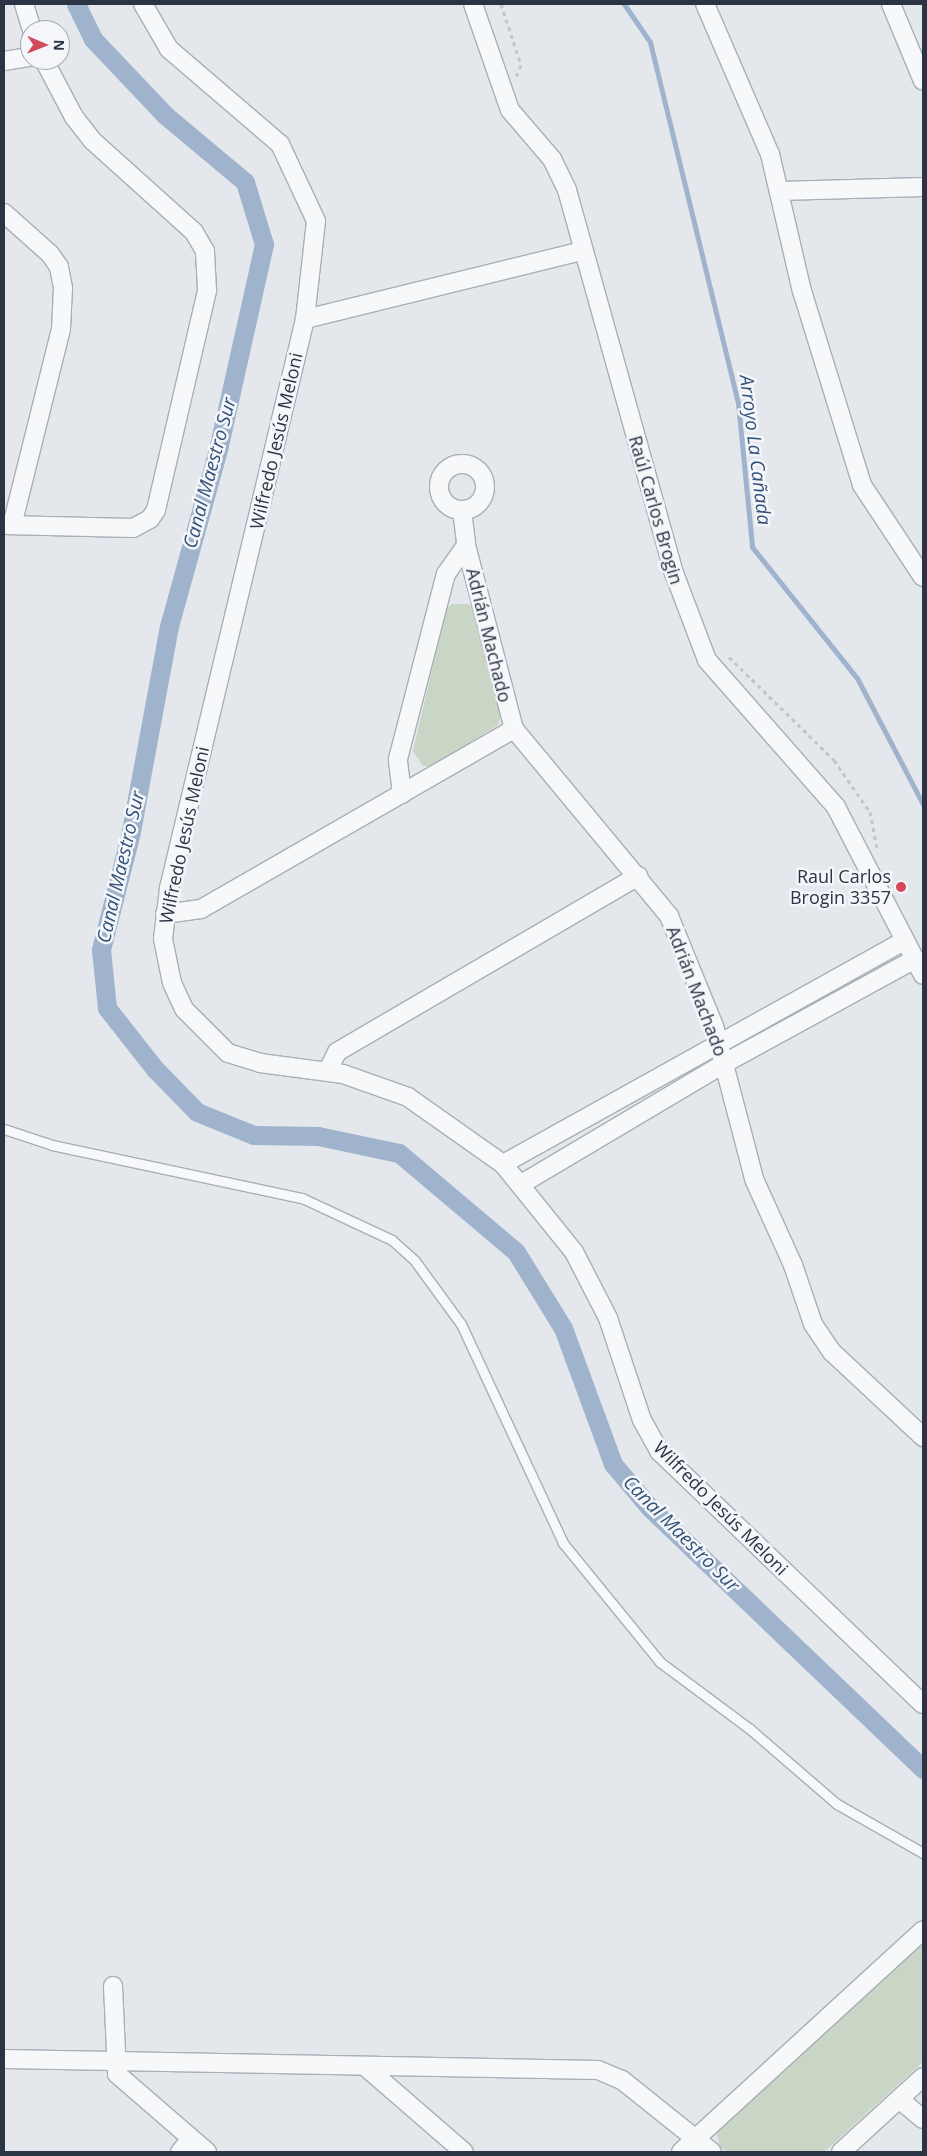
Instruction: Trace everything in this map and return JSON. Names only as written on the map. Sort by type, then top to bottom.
[{"type":"street","points":[[24,4],[29,20]]},
{"type":"street","name":"Wilfredo Jesús Meloni","points":[[144,4],[169,48],[269,132],[289,158],[316,221],[305,319],[165,914],[163,939],[172,983],[184,1009],[214,1043],[240,1058],[328,1070],[428,1107],[503,1164],[523,1183],[574,1252],[608,1318],[642,1420],[660,1452],[923,1704]]},
{"type":"street","name":"Raúl Carlos Brogin","points":[[473,4],[510,110],[561,175],[674,573],[707,660],[836,807],[919,967]]},
{"type":"street","points":[[705,4],[765,140],[780,191],[805,300],[862,485],[923,577]]},
{"type":"street","points":[[891,4],[923,80]]},
{"type":"street","points":[[4,61],[20,59]]},
{"type":"street","points":[[4,213],[50,254],[59,266],[63,288],[61,330],[8,525],[133,528],[150,519],[156,510],[207,290],[205,251],[194,232],[92,140],[70,110],[49,70]]},
{"type":"street","points":[[780,191],[923,187]]},
{"type":"street","points":[[305,319],[582,251]]},
{"type":"street","name":"Adrián Machado","points":[[462,510],[466,545],[514,729],[638,876],[678,935],[719,1044],[754,1179],[793,1265],[813,1324],[832,1352],[923,1437]]},
{"type":"street","name":"Adrián Machado","points":[[402,794],[398,759],[446,574],[466,545]]},
{"type":"street","points":[[165,914],[201,909],[514,729]]},
{"type":"street","points":[[328,1070],[338,1052],[638,876]]},
{"type":"street","points":[[503,1164],[904,941]]},
{"type":"street","points":[[523,1183],[725,1064],[919,967]]},
{"type":"street","points":[[681,2152],[923,1930]]},
{"type":"street","points":[[113,1986],[114,2061],[124,2084],[186,2146],[207,2152]]},
{"type":"street","points":[[4,2059],[612,2073],[712,2152]]},
{"type":"street","points":[[367,2068],[464,2152]]},
{"type":"street","points":[[841,2152],[923,2077]]},
{"type":"street","points":[[899,2099],[923,2119]]},
{"type":"lane","points":[[4,1129],[52,1145],[302,1198],[392,1240],[420,1267],[460,1324],[563,1543],[660,1662],[750,1729],[837,1804],[923,1853]]},
{"type":"path","points":[[501,4],[521,66],[514,83]]},
{"type":"path","points":[[724,653],[745,669],[834,760],[870,812],[878,856]]},
{"type":"green space","points":[[452,604],[469,604],[476,612],[501,716],[498,725],[432,766],[423,766],[413,751],[446,609]]},
{"type":"green space","points":[[923,1939],[923,2062],[824,2152],[727,2152],[720,2147],[717,2135],[722,2124]]},
{"type":"waterway","name":"Canal Maestro Sur","points":[[76,4],[93,39],[165,115],[245,182],[264,244],[219,446],[169,626],[131,832],[101,950],[107,1008],[155,1069],[197,1112],[254,1135],[318,1136],[399,1153],[516,1252],[563,1328],[613,1464],[650,1508],[923,1769]]},
{"type":"waterway","name":"Arroyo La Cañada","points":[[624,4],[650,42],[738,403],[752,547],[857,678],[923,804]]},
{"type":"place","name":"Raul Carlos Brogin 3357","points":[[901,887]]}]
